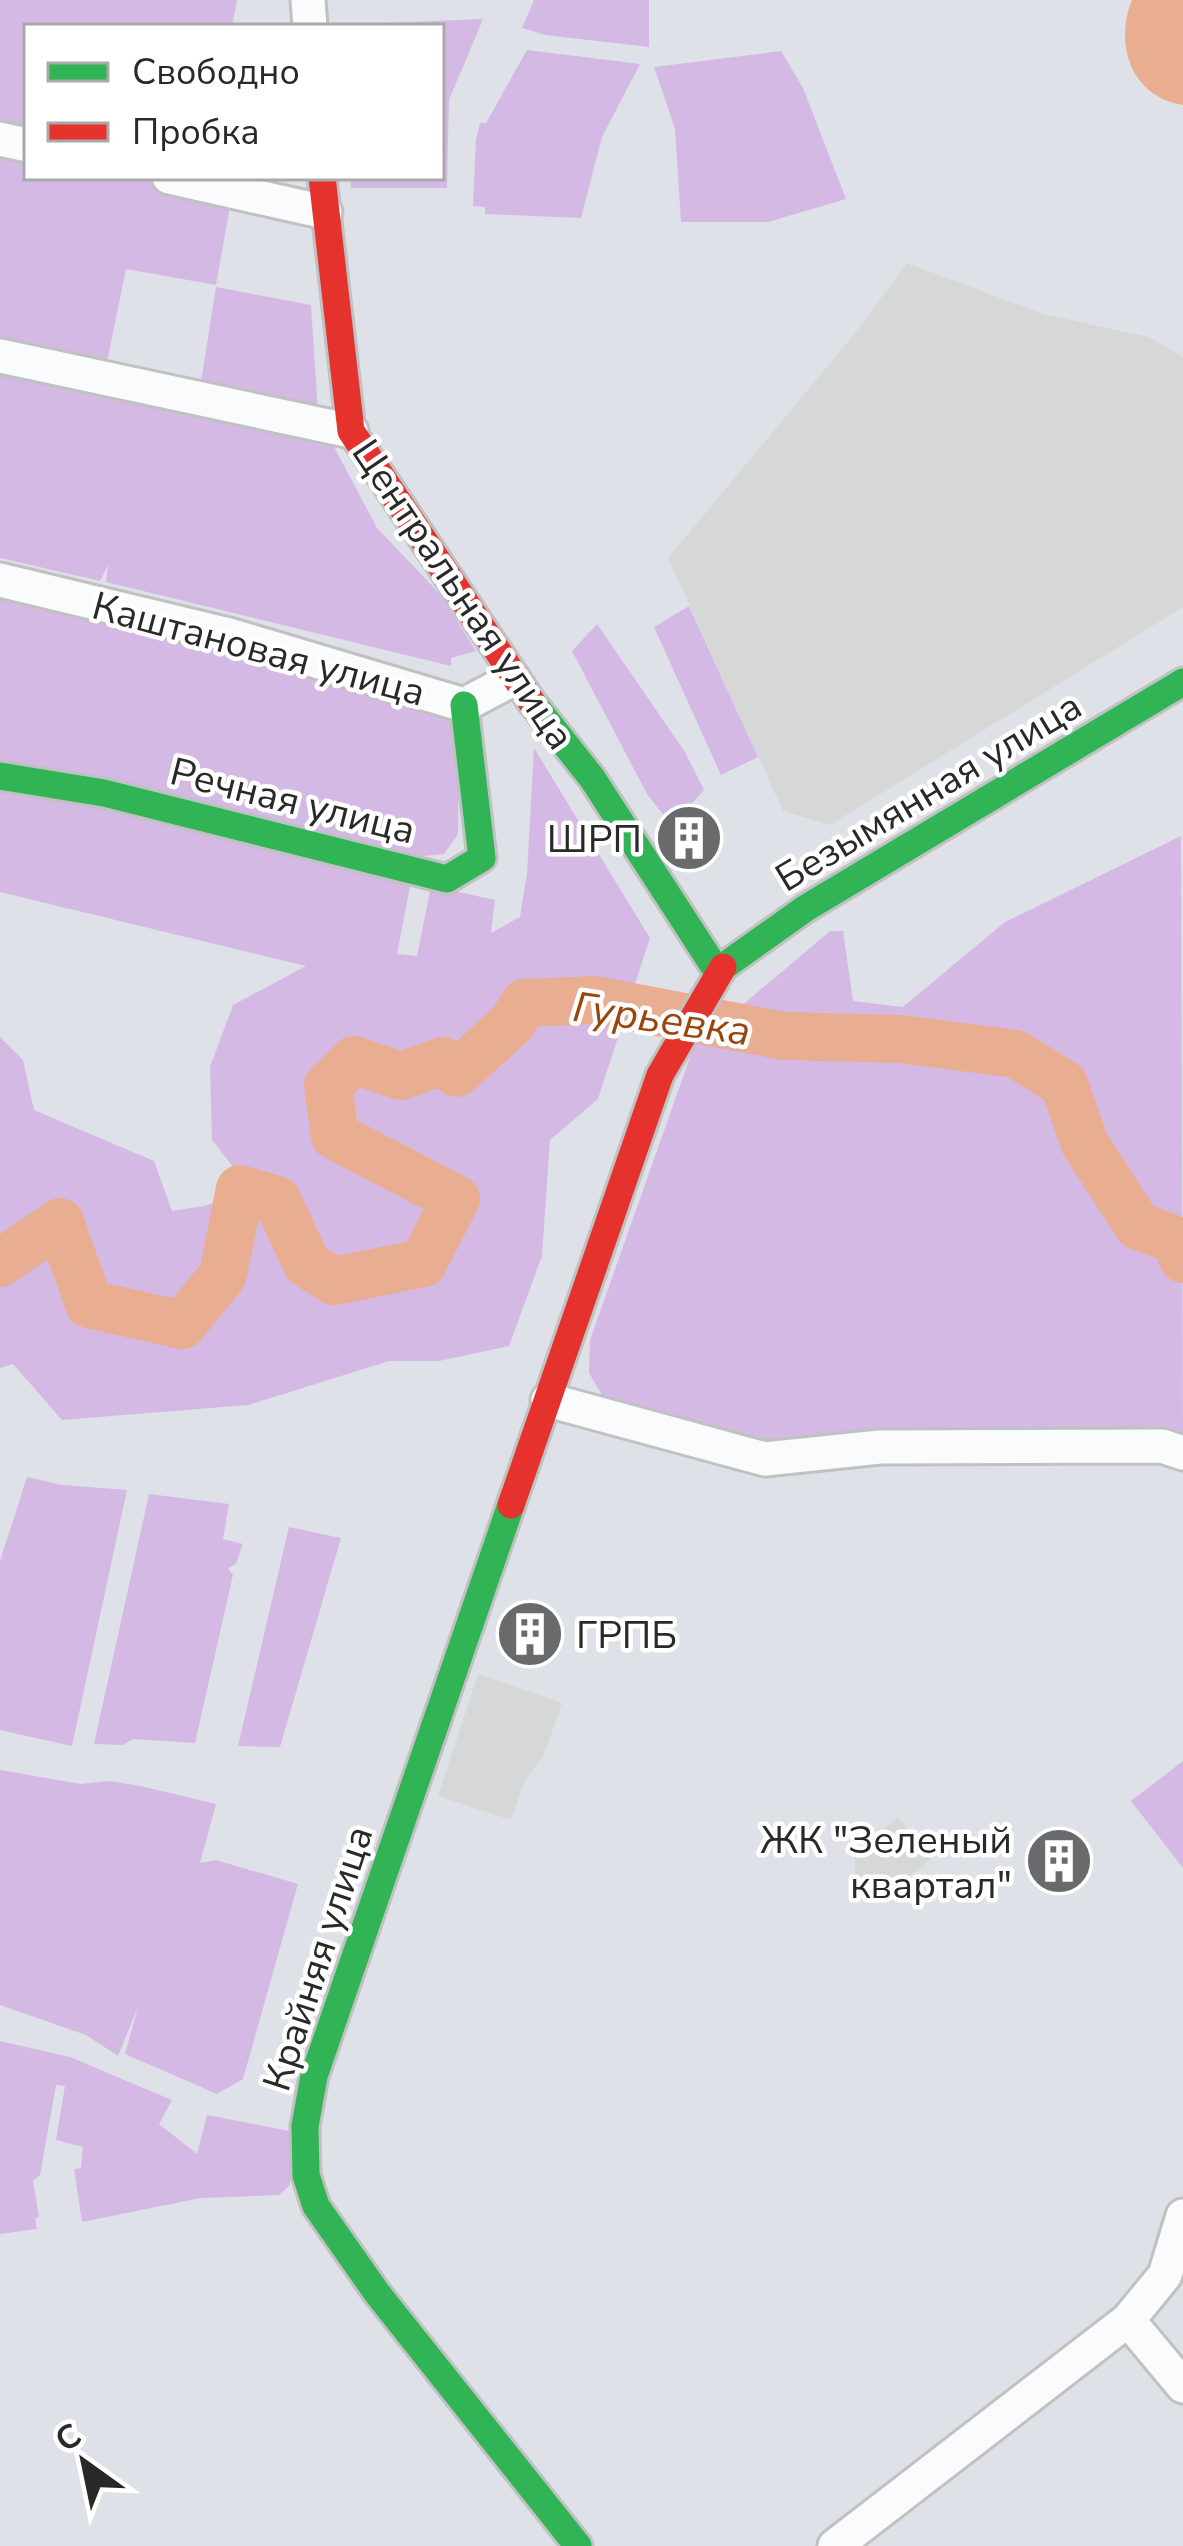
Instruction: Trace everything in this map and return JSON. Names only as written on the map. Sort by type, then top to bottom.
[{"type":"main road","name":"Центральная улица","points":[[322,180],[351,431],[513,679],[592,778],[717,971]]},
{"type":"main road","name":"Безымянная улица","points":[[717,971],[806,908],[1183,682]]},
{"type":"main road","name":"Речная улица","points":[[0,776],[104,793],[446,879],[482,858],[464,704]]},
{"type":"main road","points":[[548,1400],[660,1076],[717,971]]},
{"type":"main road","name":"Крайняя улица","points":[[548,1400],[314,2076],[305,2126],[306,2174],[316,2206],[342,2246],[578,2546]]},
{"type":"street","points":[[182,180],[325,212]]},
{"type":"street","points":[[0,356],[351,431]]},
{"type":"street","name":"Каштановая улица","points":[[0,580],[229,635],[464,704],[513,679]]},
{"type":"street","points":[[548,1400],[764,1459],[880,1447],[1162,1446],[1183,1453]]},
{"type":"street","points":[[835,2546],[1128,2320],[1165,2275],[1183,2216]]},
{"type":"street","points":[[1128,2320],[1183,2386]]},
{"type":"shaded area","points":[[0,0],[237,0],[233,24],[24,24],[24,125],[0,121]]},
{"type":"shaded area","points":[[534,0],[649,0],[649,47],[522,28]]},
{"type":"shaded area","points":[[1132,0],[1183,0],[1183,105],[1151,91],[1131,66],[1125,34]]},
{"type":"shaded area","points":[[483,19],[449,100],[447,188],[351,188],[350,180],[444,180],[444,24],[361,24]]},
{"type":"shaded area","points":[[527,50],[640,64],[602,137],[581,218],[485,214],[485,207],[473,206],[480,123],[486,123]]},
{"type":"shaded area","points":[[781,51],[803,88],[846,199],[768,222],[681,222],[675,129],[654,67]]},
{"type":"shaded area","points":[[0,141],[24,146],[24,180],[185,180],[233,190],[216,285],[126,269],[106,367],[0,343]]},
{"type":"shaded area","points":[[907,263],[1043,314],[1149,337],[1183,357],[1183,607],[830,825],[783,811],[668,558],[851,338]]},
{"type":"shaded area","points":[[216,287],[311,305],[318,412],[200,388]]},
{"type":"shaded area","points":[[0,364],[331,441],[377,528],[441,595],[476,651],[451,658],[451,666],[106,582],[108,565],[100,581],[0,558]]},
{"type":"shaded area","points":[[0,580],[459,696],[458,834],[444,854],[423,856],[0,764]]},
{"type":"shaded area","points":[[689,606],[758,757],[721,775],[654,627]]},
{"type":"shaded area","points":[[597,624],[685,752],[704,790],[672,826],[647,794],[572,651]]},
{"type":"shaded area","points":[[534,748],[650,938],[598,1099],[550,1140],[542,1256],[509,1346],[439,1361],[389,1361],[248,1405],[62,1420],[13,1364],[0,1368],[0,1037],[23,1060],[34,1110],[154,1161],[172,1211],[204,1206],[251,1190],[212,1140],[210,1067],[233,1005],[306,966],[0,892],[0,782],[411,881],[397,954],[417,956],[431,886],[495,900],[491,933],[520,917]]},
{"type":"shaded area","points":[[1181,836],[1183,1434],[764,1443],[606,1402],[589,1373],[590,1340],[694,1046],[830,931],[843,931],[853,1001],[903,1007],[1005,922]]},
{"type":"shaded area","points":[[27,1477],[127,1490],[72,1746],[0,1730],[0,1561]]},
{"type":"shaded area","points":[[149,1494],[229,1504],[223,1539],[243,1544],[236,1564],[228,1568],[233,1575],[195,1743],[133,1739],[123,1745],[94,1744]]},
{"type":"shaded area","points":[[289,1527],[341,1538],[280,1747],[238,1746]]},
{"type":"shaded area","points":[[478,1674],[562,1703],[544,1755],[525,1780],[511,1820],[438,1796]]},
{"type":"shaded area","points":[[1183,1761],[1183,1868],[1131,1801]]},
{"type":"shaded area","points":[[0,1770],[81,1784],[109,1781],[141,1786],[216,1804],[200,1863],[216,1860],[298,1884],[243,2079],[217,2094],[125,2054],[138,2007],[118,2056],[86,2035],[0,2005]]},
{"type":"shaded area","points":[[898,1817],[931,1859],[891,1891],[871,1894],[855,1880],[855,1854]]},
{"type":"shaded area","points":[[0,2041],[70,2057],[172,2100],[159,2124],[197,2154],[207,2115],[290,2131],[290,2185],[279,2195],[201,2198],[82,2222],[74,2169],[81,2168],[83,2147],[56,2140],[65,2086],[56,2085],[40,2175],[33,2181],[37,2229],[0,2234]]},
{"type":"waterway","name":"Гурьевка","points":[[0,1263],[60,1222],[89,1304],[182,1325],[223,1275],[240,1189],[277,1200],[307,1264],[334,1281],[423,1263],[456,1199],[335,1136],[328,1086],[354,1060],[401,1076],[443,1061],[457,1073],[511,1024],[525,1003],[595,1000],[784,1036],[900,1039],[1016,1054],[1064,1084],[1085,1144],[1138,1226],[1176,1240],[1183,1259]]},
{"type":"traffic: fast","points":[[723,967],[806,908],[1183,682]]},
{"type":"traffic: fast","points":[[531,701],[592,778],[717,971]]},
{"type":"traffic: fast","points":[[0,776],[104,793],[447,879],[482,858],[464,705]]},
{"type":"traffic: fast","points":[[511,1505],[314,2076],[305,2126],[306,2175],[316,2206],[377,2293],[578,2546]]},
{"type":"traffic: jam","points":[[322,180],[351,431],[531,701]]},
{"type":"traffic: jam","points":[[511,1505],[660,1075],[723,967]]},
{"type":"place","name":"ШРП","points":[[689,838]]},
{"type":"place","name":"ГРПБ","points":[[530,1634]]},
{"type":"place","name":"ЖК \"Зеленый квартал\"","points":[[1059,1861]]}]
